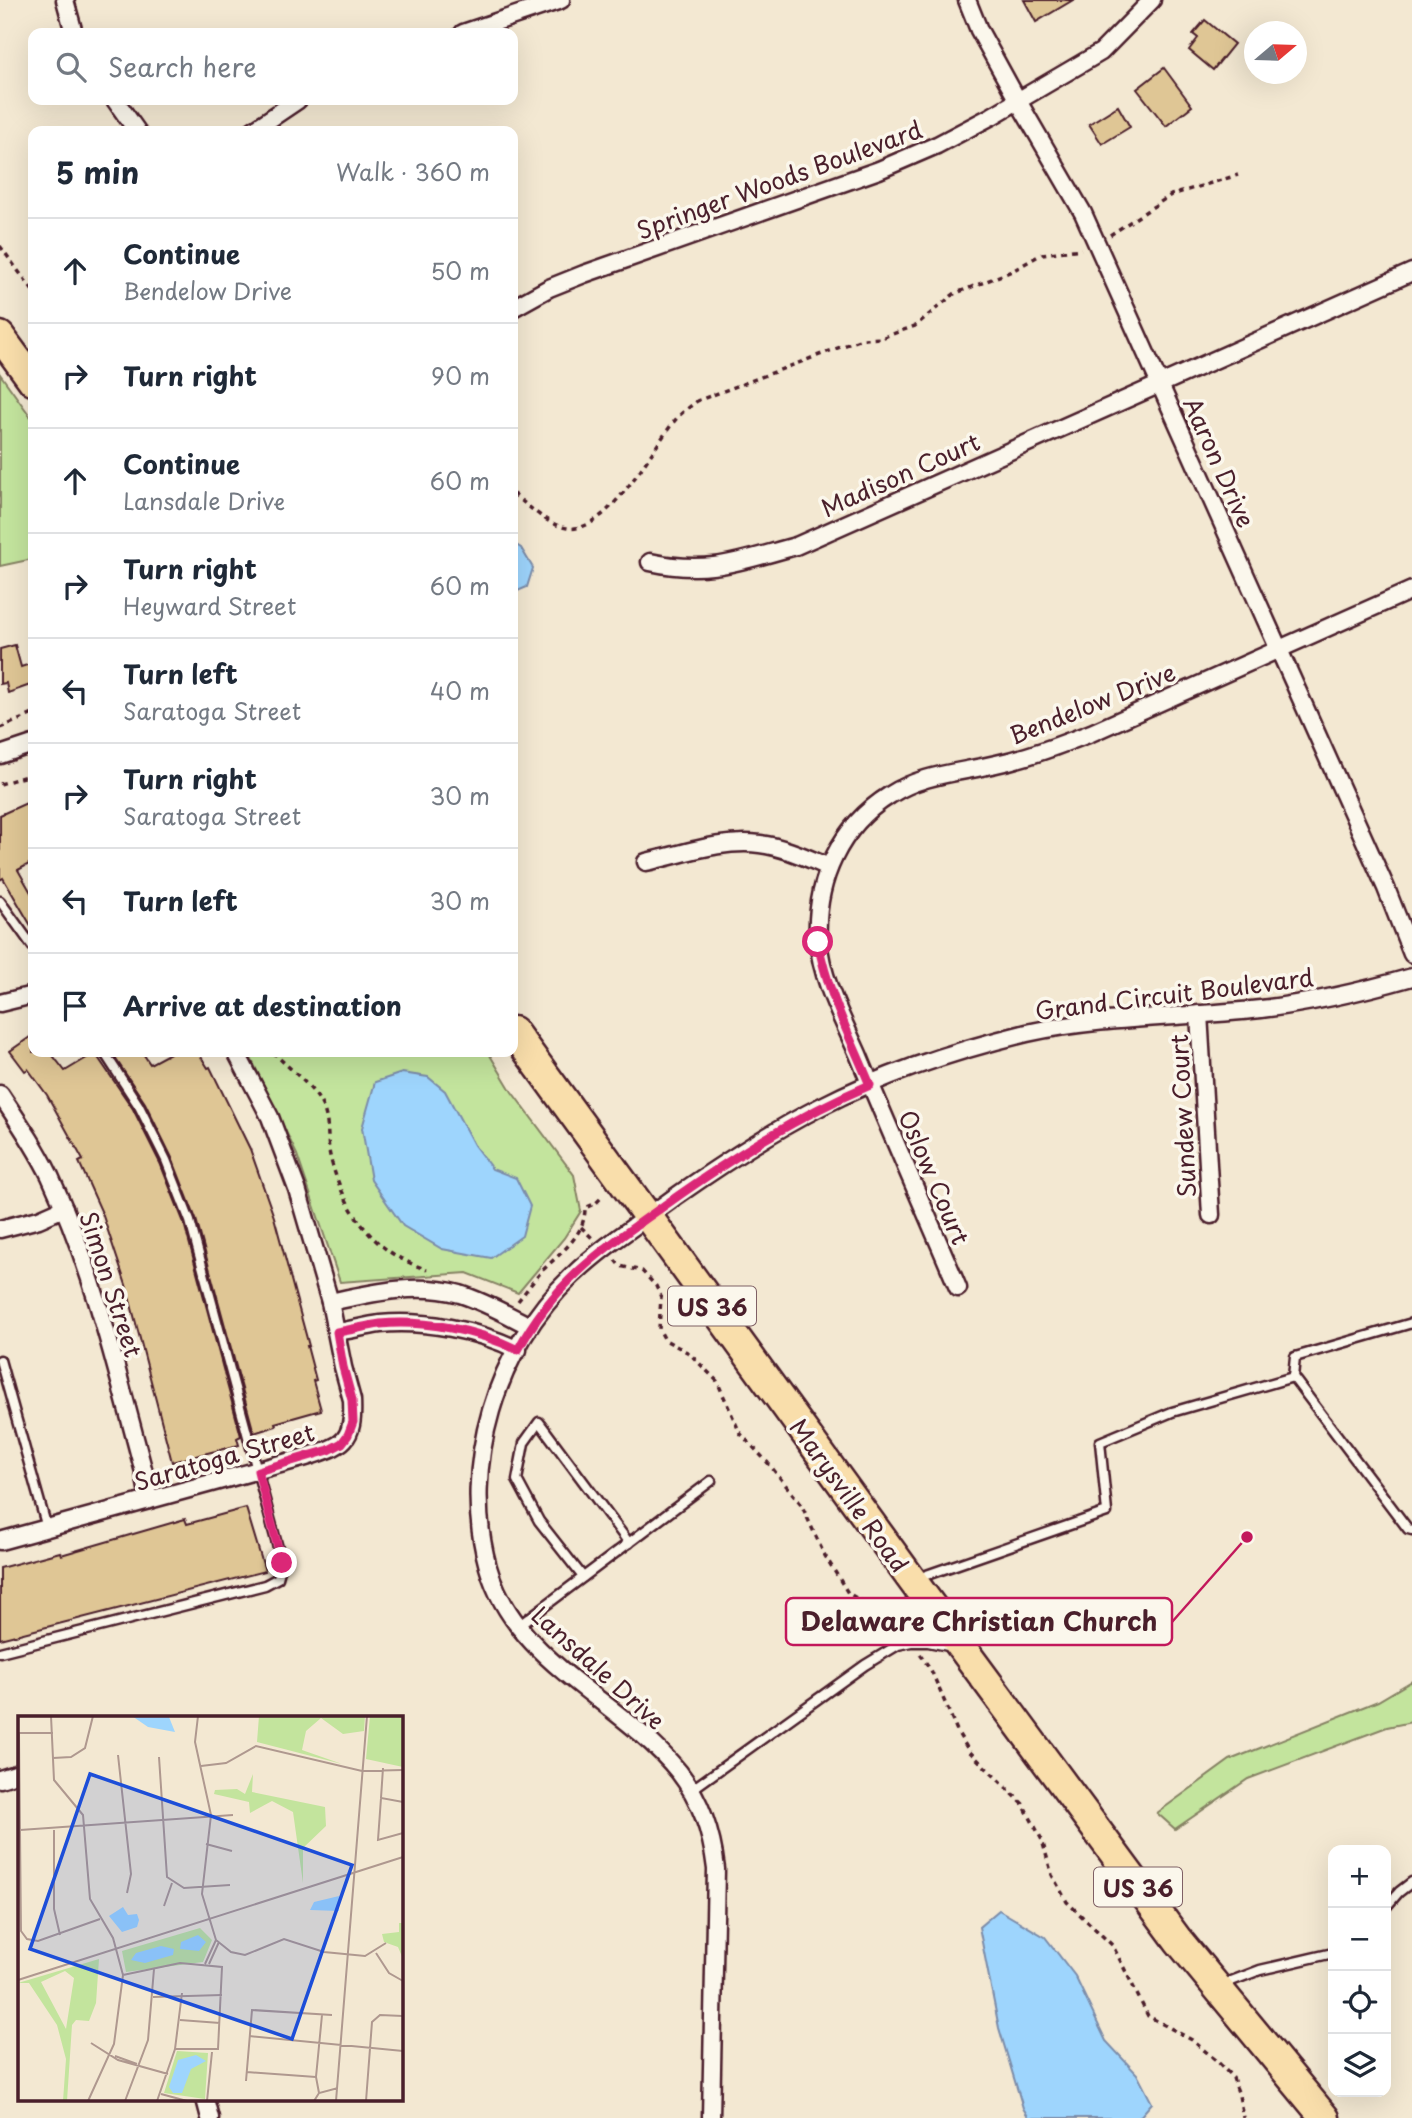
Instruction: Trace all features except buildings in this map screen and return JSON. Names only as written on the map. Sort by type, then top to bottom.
[{"type":"highway","points":[[0,336],[28,374]]},
{"type":"highway","name":"Marysville Road","points":[[518,1038],[962,1649],[1178,1940],[1325,2118]]},
{"type":"street","points":[[65,0],[73,28]]},
{"type":"street","points":[[478,28],[561,0]]},
{"type":"street","name":"Aaron Drive","points":[[967,0],[979,30],[1070,188],[1097,243],[1386,888],[1412,954]]},
{"type":"street","name":"Springer Woods Boulevard","points":[[518,305],[549,288],[584,274],[879,170],[937,145],[1101,52],[1152,0]]},
{"type":"street","points":[[118,105],[133,126]]},
{"type":"street","points":[[259,126],[291,105]]},
{"type":"street","name":"Madison Court","points":[[650,562],[677,568],[704,568],[731,564],[796,546],[1412,272]]},
{"type":"street","name":"Bendelow Drive","points":[[870,1085],[822,966],[817,921],[822,888],[829,867],[841,842],[863,816],[889,795],[906,786],[931,776],[1043,752],[1412,590]]},
{"type":"street","points":[[0,755],[28,746]]},
{"type":"street","points":[[646,862],[734,843],[761,844],[786,850],[829,867]]},
{"type":"street","name":"Grand Circuit Boulevard","points":[[648,1217],[753,1144],[822,1105],[936,1059],[1029,1033],[1134,1017],[1261,1009],[1335,997],[1412,977]]},
{"type":"street","points":[[0,1003],[28,996]]},
{"type":"street","name":"Sundew Court","points":[[1199,1014],[1211,1216]]},
{"type":"street","name":"Saratoga Street","points":[[0,1541],[329,1450],[342,1443],[348,1435],[353,1422],[352,1400],[330,1302],[297,1189],[271,1117],[239,1057]]},
{"type":"street","name":"Oslow Court","points":[[870,1085],[958,1287]]},
{"type":"street","name":"Simon Street","points":[[0,1094],[36,1149],[91,1277],[144,1472],[149,1500]]},
{"type":"street","points":[[0,1229],[64,1209]]},
{"type":"street","name":"Lansdale Drive","points":[[648,1217],[604,1248],[569,1278],[530,1326],[502,1373],[479,1465],[478,1514],[489,1573],[505,1609],[517,1627],[678,1770],[704,1815],[713,1844],[716,1869],[711,2118]]},
{"type":"street","points":[[330,1302],[401,1289],[430,1289],[457,1293],[530,1326]]},
{"type":"street","points":[[337,1332],[379,1324],[410,1324],[457,1330],[499,1340],[518,1350]]},
{"type":"street","points":[[0,1779],[18,1773]]},
{"type":"street","points":[[205,2100],[210,2118]]},
{"type":"lane","points":[[0,901],[28,940]]},
{"type":"lane","points":[[0,1652],[265,1585],[278,1578],[282,1563],[190,1221],[166,1160],[139,1106],[107,1057]]},
{"type":"lane","points":[[1412,1323],[1295,1357],[1293,1377],[1408,1529],[1412,1530]]},
{"type":"lane","points":[[0,1360],[47,1528]]},
{"type":"lane","points":[[912,1580],[1107,1513],[1100,1442],[1172,1412],[1293,1377]]},
{"type":"lane","points":[[583,1577],[539,1521],[517,1480],[524,1443],[539,1422],[629,1543]]},
{"type":"lane","points":[[517,1627],[711,1481]]},
{"type":"lane","points":[[691,1790],[884,1652],[911,1642],[928,1642],[962,1649]]},
{"type":"lane","points":[[1391,1901],[1412,1882]]},
{"type":"lane","points":[[1215,1987],[1260,1970],[1328,1954]]},
{"type":"path","points":[[518,498],[552,523],[569,528],[596,520],[612,506],[677,417],[697,401],[862,339],[881,338],[915,326],[954,294],[1012,271],[1042,254],[1059,253],[1097,243],[1171,195],[1238,174]]},
{"type":"path","points":[[0,246],[28,284]]},
{"type":"path","points":[[0,728],[28,716]]},
{"type":"path","points":[[0,784],[28,776]]},
{"type":"path","points":[[278,1057],[318,1099],[325,1113],[330,1154],[337,1178],[359,1221],[378,1242],[396,1256],[438,1272]]},
{"type":"path","points":[[510,1316],[542,1271],[571,1244],[585,1217],[585,1208],[596,1203],[621,1180]]},
{"type":"path","points":[[581,1227],[620,1265],[642,1271],[656,1286],[661,1297],[659,1329],[665,1340],[689,1353],[717,1381],[740,1433],[801,1504],[824,1554],[848,1593],[897,1622],[931,1670],[958,1733],[969,1751],[1023,1804],[1042,1840],[1052,1875],[1067,1902],[1121,1958],[1148,2016],[1192,2040],[1233,2078],[1243,2118]]},
{"type":"path","points":[[512,1297],[519,1300]]},
{"type":"green space","points":[[0,374],[28,413],[28,560],[0,566]]},
{"type":"green space","points":[[250,1057],[491,1057],[512,1092],[574,1175],[581,1211],[564,1238],[518,1293],[467,1273],[340,1282],[297,1155]]},
{"type":"green space","points":[[1412,1681],[1412,1722],[1387,1727],[1248,1779],[1175,1829],[1157,1813],[1230,1760],[1378,1701]]},
{"type":"water","points":[[518,546],[533,568],[527,587],[518,591]]},
{"type":"water","points":[[402,1073],[428,1077],[445,1091],[474,1145],[492,1169],[516,1178],[530,1206],[522,1236],[491,1258],[442,1249],[403,1226],[371,1180],[362,1128],[375,1082]]},
{"type":"water","points":[[999,1910],[1045,1937],[1075,1976],[1106,2041],[1137,2074],[1152,2103],[1139,2118],[1029,2118],[1023,2108],[999,2028],[979,1927]]},
{"type":"place","name":"Delaware Christian Church","points":[[1247,1537]]},
{"type":"route","points":[[282,1563],[258,1471],[329,1450],[342,1443],[348,1435],[353,1422],[352,1400],[337,1332],[379,1324],[410,1324],[457,1330],[499,1340],[518,1350],[530,1326],[548,1302],[569,1278],[604,1248],[753,1144],[822,1105],[870,1085],[822,966],[818,942]]}]
